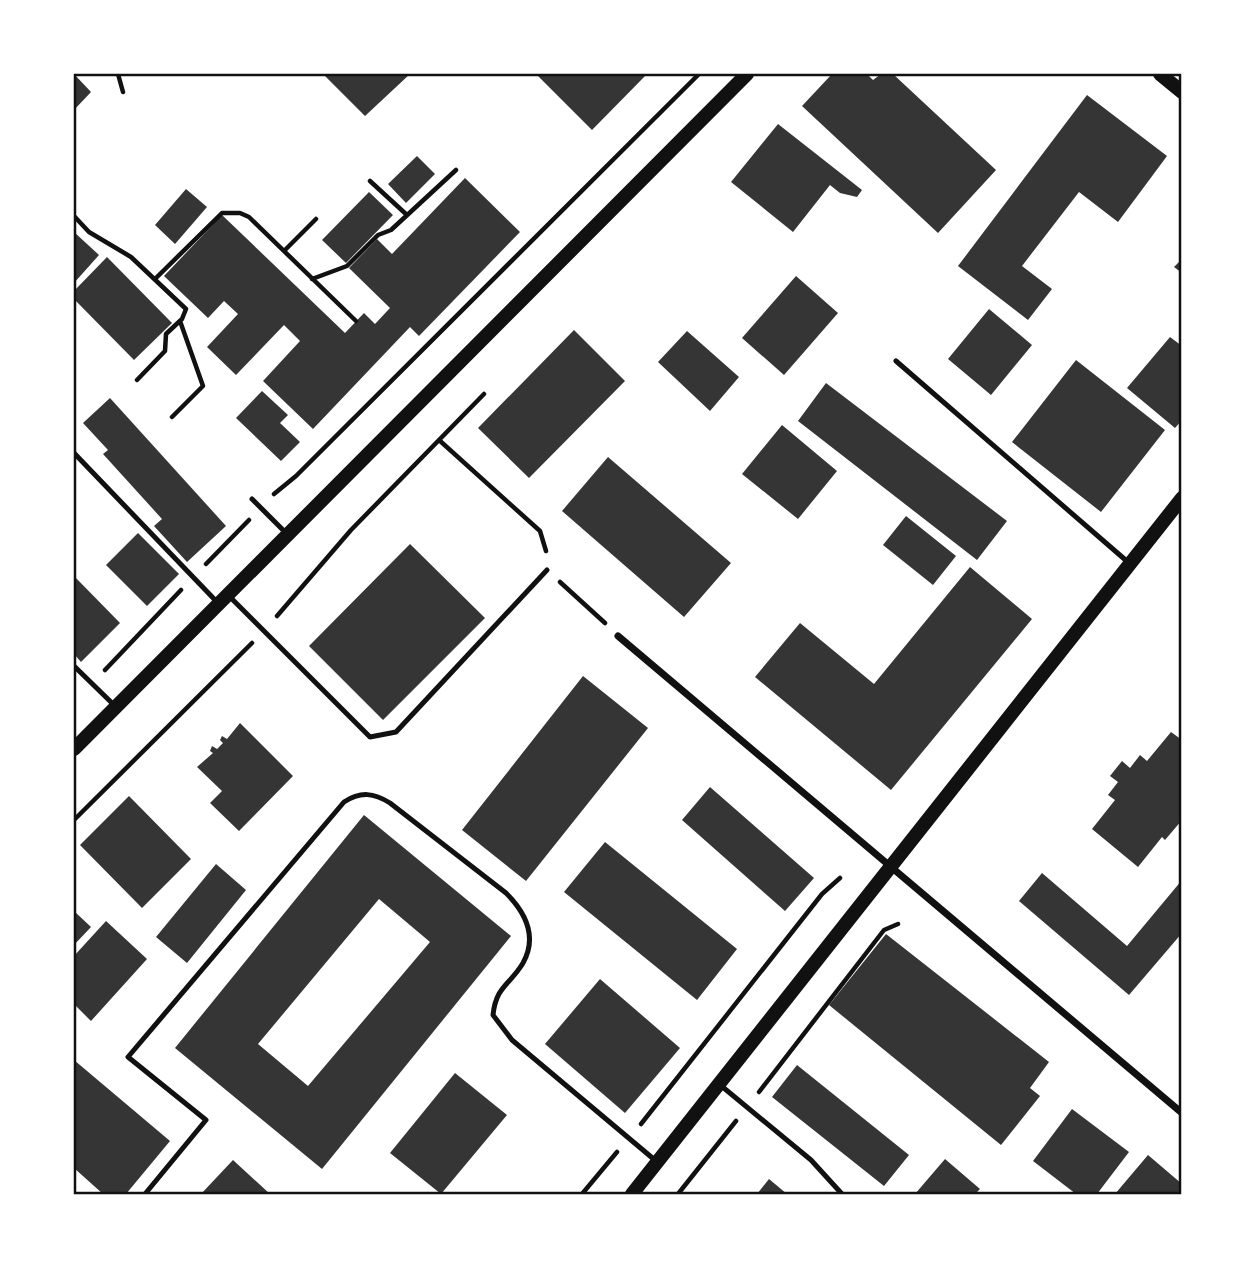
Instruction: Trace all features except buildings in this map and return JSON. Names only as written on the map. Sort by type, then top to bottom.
[{"type":"main road","points":[[74,749],[747,74]]},
{"type":"main road","points":[[1160,74],[1181,92]]},
{"type":"main road","points":[[632,1195],[889,865],[1181,498]]},
{"type":"street","points":[[618,636],[1181,1113]]},
{"type":"lane","points":[[896,361],[1129,563]]},
{"type":"lane","points":[[74,453],[193,577],[264,631],[370,737],[382,737],[396,732],[547,570]]},
{"type":"lane","points":[[252,499],[288,534]]},
{"type":"lane","points":[[74,666],[116,707]]},
{"type":"lane","points":[[145,1195],[206,1120],[128,1057],[344,802],[355,795],[377,795],[390,803],[506,892],[521,909],[530,924],[523,963],[495,998],[493,1015],[512,1040],[658,1163]]},
{"type":"lane","points":[[719,1084],[811,1160],[842,1195]]},
{"type":"path","points":[[118,74],[123,92]]},
{"type":"path","points":[[92,684],[260,506],[296,476],[699,74]]},
{"type":"path","points":[[312,279],[347,266],[377,235],[391,230],[456,170]]},
{"type":"path","points":[[370,181],[407,215]]},
{"type":"path","points":[[155,279],[222,213],[240,213],[249,217],[356,321]]},
{"type":"path","points":[[74,216],[89,232],[131,257],[186,309],[180,321],[166,334],[165,351],[137,380]]},
{"type":"path","points":[[284,251],[317,219]]},
{"type":"path","points":[[172,417],[203,386],[180,321]]},
{"type":"path","points":[[74,820],[264,631],[351,530],[484,394]]},
{"type":"path","points":[[439,440],[540,531],[547,570],[618,636]]},
{"type":"path","points":[[582,1195],[822,894],[840,878]]},
{"type":"path","points":[[678,1195],[884,930],[898,924]]}]
